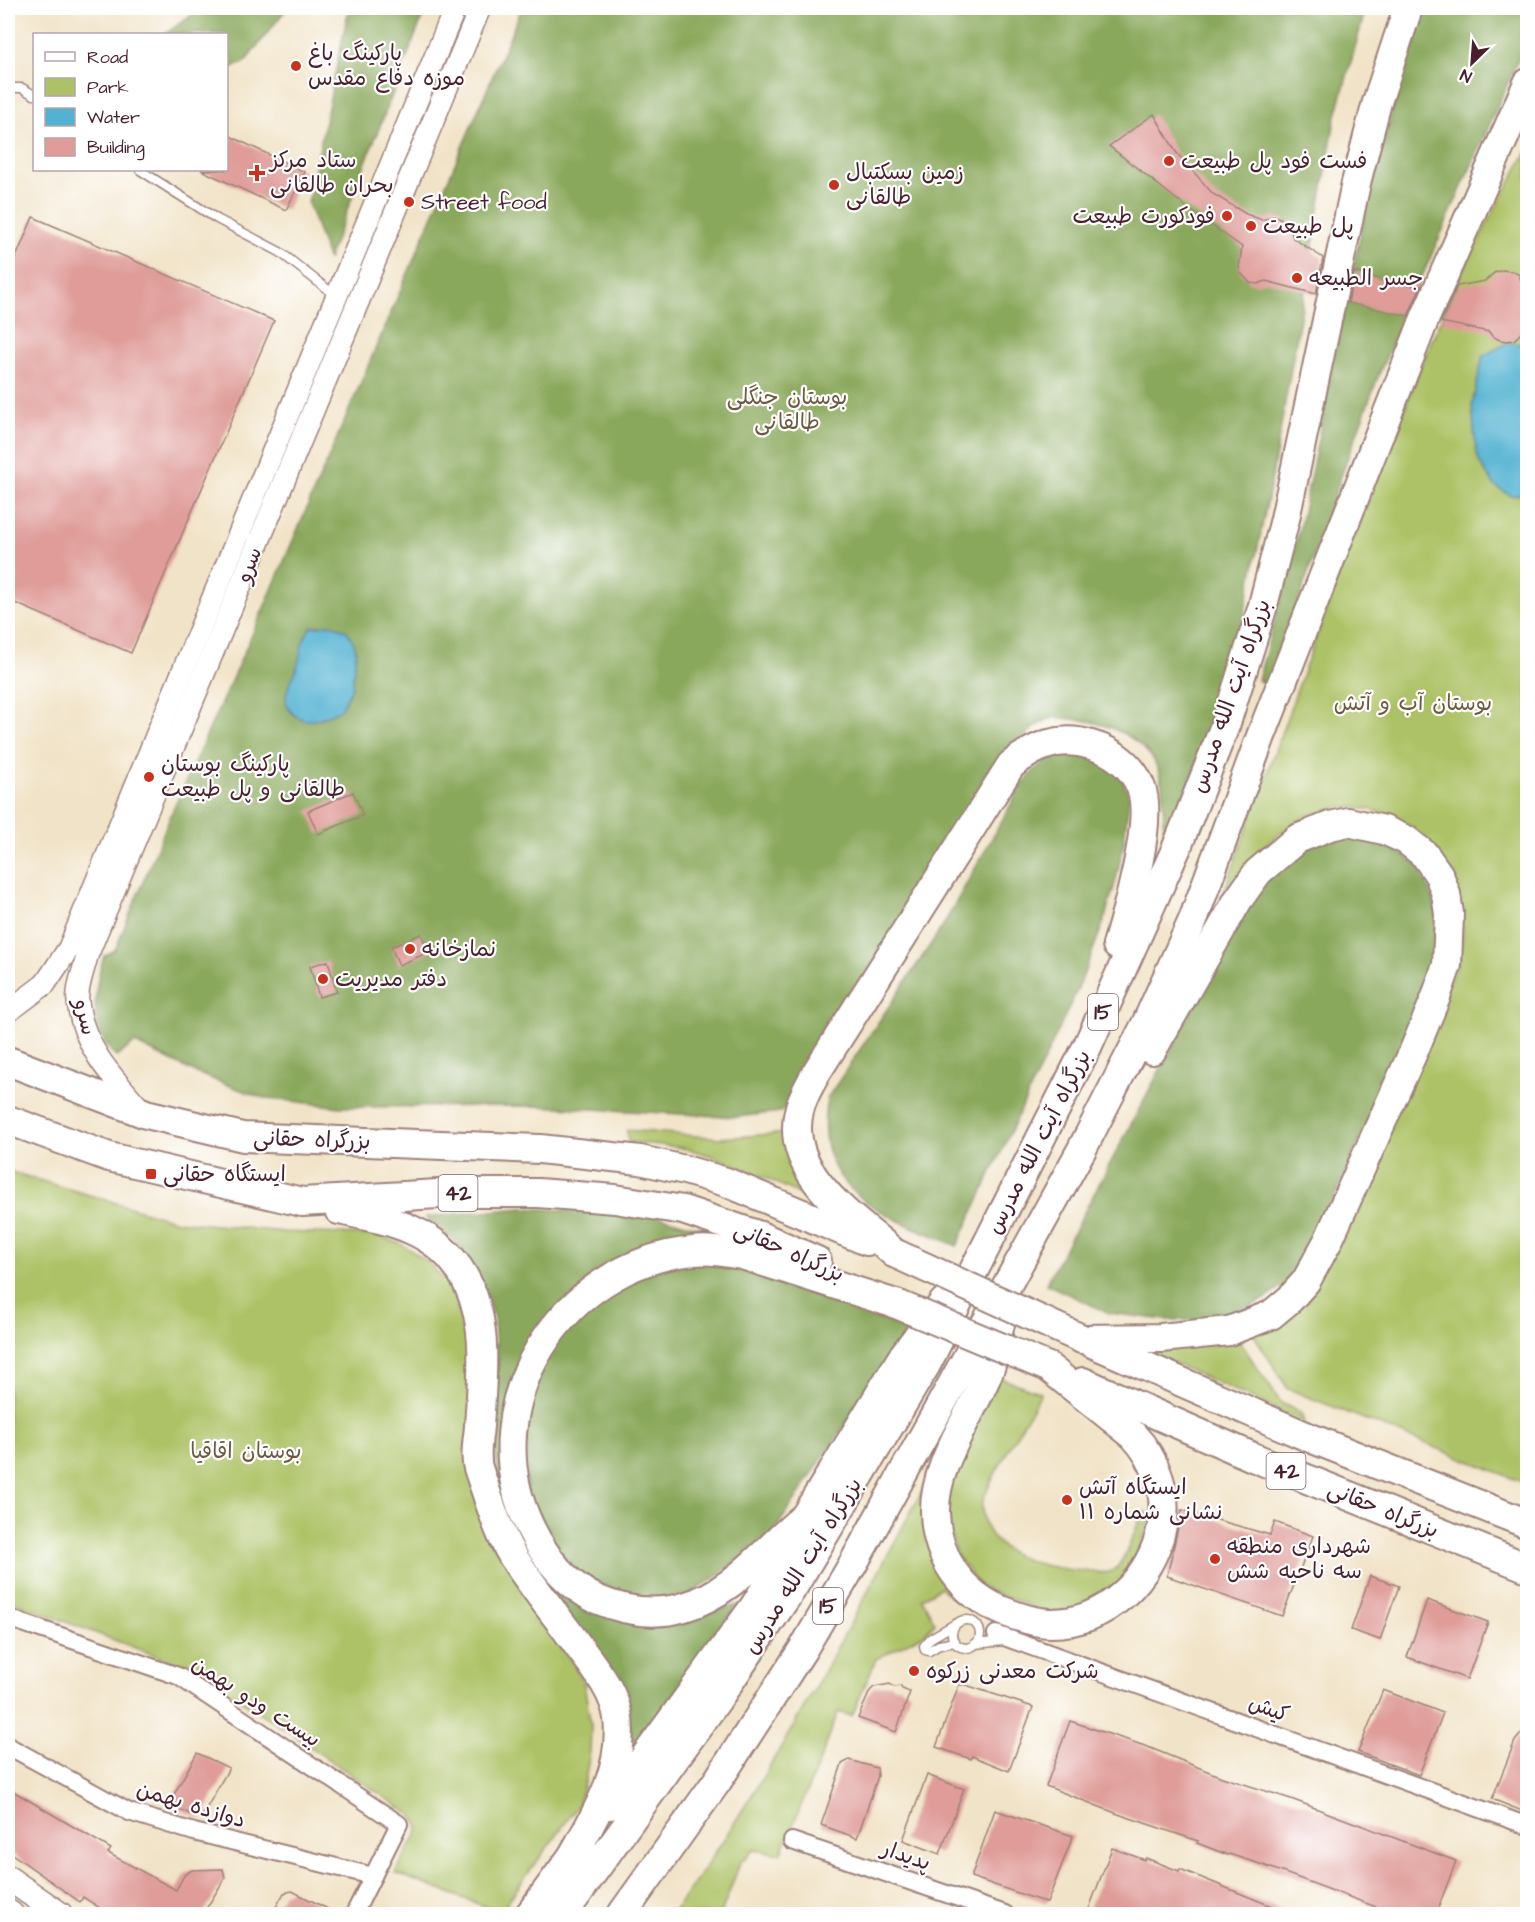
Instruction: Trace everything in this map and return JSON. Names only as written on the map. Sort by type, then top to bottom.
[{"type":"highway","name":"بزرگراه آیت الله مدرس","points":[[563,1914],[717,1700],[794,1587],[927,1363],[1088,1045],[1181,837],[1226,723],[1262,609],[1285,519],[1356,183],[1383,83],[1408,8]]},
{"type":"highway","name":"بزرگراه آیت الله مدرس","points":[[622,1914],[718,1780],[803,1649],[928,1431],[1082,1149],[1146,1024],[1192,920],[1260,736],[1425,318],[1521,106],[1527,83]]},
{"type":"highway","points":[[894,1253],[835,1202],[808,1170],[798,1132],[799,1113],[816,1073],[1011,765],[1028,752],[1044,744],[1064,741],[1103,748],[1121,759],[1142,789],[1144,810],[1142,839],[1131,898],[1088,1045]]},
{"type":"highway","points":[[1082,1149],[1136,1078],[1238,900],[1258,872],[1276,855],[1297,839],[1347,822],[1384,830],[1406,840],[1425,855],[1439,875],[1446,894],[1449,914],[1447,965],[1415,1048],[1328,1241],[1306,1281],[1271,1315],[1229,1331],[1161,1338],[1082,1339]]},
{"type":"highway","name":"بزرگراه حقانی","points":[[8,1061],[146,1114],[243,1137],[540,1149],[640,1160],[726,1182],[894,1253],[1082,1339],[1308,1437],[1527,1524]]},
{"type":"highway","name":"بزرگراه حقانی","points":[[8,1120],[109,1157],[302,1202],[455,1193],[538,1193],[615,1198],[683,1210],[760,1236],[819,1262],[899,1305],[1048,1367],[1255,1458],[1527,1568]]},
{"type":"highway","points":[[302,1202],[386,1220],[412,1228],[448,1255],[462,1274],[472,1294],[480,1325],[482,1356],[477,1467],[511,1553],[594,1667],[615,1705],[618,1718],[617,1752],[608,1788],[603,1802],[572,1857]]},
{"type":"highway","points":[[530,1914],[754,1607],[783,1560],[804,1518],[903,1356],[990,1240]]},
{"type":"highway","points":[[856,1483],[804,1518],[737,1578],[714,1593],[685,1607],[658,1612],[632,1611],[608,1604],[584,1593],[567,1580],[549,1560],[538,1543],[523,1513],[514,1484],[512,1457],[514,1416],[520,1390],[530,1365],[552,1329],[569,1309],[593,1288],[629,1267],[669,1254],[694,1250],[742,1255],[899,1305]]},
{"type":"highway","points":[[1009,1281],[991,1364],[938,1481],[935,1505],[936,1525],[942,1551],[952,1571],[978,1598],[1017,1616],[1050,1623],[1088,1616],[1107,1609],[1142,1575],[1152,1560],[1159,1540],[1164,1501],[1159,1480],[1145,1448],[1133,1435],[1048,1367]]},
{"type":"highway","points":[[645,1914],[769,1737],[803,1649]]},
{"type":"main road","points":[[8,1878],[57,1914]]},
{"type":"street","name":"سرو","points":[[8,1009],[13,1008],[45,984],[69,948],[455,8]]},
{"type":"street","name":"سرو","points":[[146,1114],[102,1064],[86,1035],[77,1000],[87,956],[480,8]]},
{"type":"street","name":"بیست ودو بهمن","points":[[8,1618],[178,1676],[399,1824],[373,1876]]},
{"type":"street","name":"کیش","points":[[1004,1637],[1527,1826]]},
{"type":"street","name":"دوازده بهمن","points":[[8,1746],[129,1812],[194,1832],[373,1876]]},
{"type":"street","name":"پدیدار","points":[[792,1840],[1005,1914]]},
{"type":"street","points":[[354,1914],[373,1876]]},
{"type":"lane","points":[[8,88],[22,88],[33,94]]},
{"type":"lane","points":[[142,171],[217,219],[280,252],[337,296]]},
{"type":"lane","points":[[967,1620],[1004,1637],[964,1647],[955,1642],[939,1645],[929,1651],[925,1650],[924,1646],[931,1638],[967,1620]]},
{"type":"lane","points":[[975,1623],[980,1634],[975,1644]]},
{"type":"lane","points":[[955,1624],[952,1632],[955,1642]]},
{"type":"green space","points":[[202,8],[287,8],[244,63],[228,69],[228,33],[166,33]]},
{"type":"green space","points":[[349,8],[426,8],[328,259],[308,203]]},
{"type":"green space","name":"بوستان جنگلی طالقانی","points":[[522,8],[1366,8],[1335,119],[1270,488],[1244,615],[1206,741],[1163,848],[1161,780],[1154,761],[1138,743],[1117,730],[1094,722],[1052,718],[1038,725],[1007,757],[788,1108],[780,1112],[736,1117],[537,1106],[340,1107],[259,1097],[194,1072],[135,1043],[116,1057],[107,1046],[97,1022],[95,1009],[97,982],[104,956],[115,950],[172,812],[260,617]]},
{"type":"green space","points":[[1427,8],[1527,8],[1527,40],[1381,369],[1345,465],[1269,687],[1258,680],[1299,531],[1368,201],[1385,135]]},
{"type":"green space","name":"بوستان آب و آتش","points":[[1527,152],[1528,1467],[1522,1482],[1288,1389],[1252,1332],[1279,1319],[1458,964],[1463,937],[1459,904],[1414,828],[1390,815],[1368,809],[1340,807],[1297,821],[1264,846],[1222,897],[1338,577],[1423,361],[1457,282]]},
{"type":"green space","points":[[1085,753],[1119,771],[1129,796],[1124,842],[1116,880],[1103,924],[1080,984],[957,1246],[893,1218],[855,1193],[840,1177],[830,1157],[825,1134],[828,1097],[941,929],[1023,783],[1043,762],[1064,754]]},
{"type":"green space","points":[[1338,829],[1380,839],[1417,865],[1430,890],[1437,913],[1434,973],[1318,1234],[1296,1274],[1267,1298],[1238,1312],[1196,1320],[1166,1320],[1109,1313],[1046,1284],[1251,899],[1278,865]]},
{"type":"green space","points":[[627,1130],[721,1138],[788,1133],[835,1211],[747,1169],[710,1155],[676,1147],[628,1142]]},
{"type":"green space","name":"بوستان اقاقیا","points":[[8,1171],[177,1221],[284,1232],[376,1235],[403,1245],[427,1261],[447,1283],[460,1309],[473,1379],[470,1431],[536,1611],[584,1684],[591,1726],[590,1752],[577,1807],[500,1912],[395,1873],[419,1830],[418,1824],[411,1815],[199,1672],[8,1600]]},
{"type":"green space","points":[[523,1208],[657,1216],[730,1236],[618,1265],[508,1412],[548,1570],[686,1620],[737,1605],[627,1762],[628,1744],[521,1550],[501,1495],[497,1476],[495,1434],[494,1317],[478,1276],[456,1243],[426,1217]]},
{"type":"green space","points":[[716,1258],[828,1292],[907,1331],[769,1539],[688,1596],[641,1598],[585,1579],[558,1558],[528,1497],[525,1404],[555,1336],[625,1276]]},
{"type":"green space","points":[[1238,1339],[1281,1403],[1301,1413],[1304,1422],[1136,1346]]},
{"type":"green space","points":[[995,1376],[1041,1393],[998,1469],[984,1499],[982,1507],[985,1524],[993,1538],[1019,1557],[1035,1563],[1052,1567],[1108,1572],[1119,1566],[1143,1512],[1151,1514],[1142,1542],[1127,1575],[1093,1606],[1050,1614],[980,1587],[956,1555],[944,1499]]},
{"type":"green space","points":[[922,1491],[927,1540],[938,1566],[965,1607],[940,1588],[922,1598],[935,1623],[924,1634],[876,1659],[852,1716],[838,1712],[781,1854],[754,1850],[740,1863],[721,1914],[672,1914],[707,1864],[773,1760]]},
{"type":"water","points":[[1507,343],[1528,344],[1527,493],[1511,496],[1495,486],[1480,464],[1476,452],[1472,405],[1483,356]]},
{"type":"water","points":[[332,624],[347,631],[354,643],[356,652],[352,687],[340,710],[317,719],[302,719],[289,709],[286,698],[288,689],[303,643],[311,627]]},
{"type":"building","points":[[1154,114],[1176,152],[1213,194],[1246,214],[1262,220],[1275,216],[1282,219],[1289,224],[1293,238],[1323,258],[1316,294],[1266,281],[1258,284],[1250,283],[1239,267],[1242,247],[1185,206],[1109,146]]},
{"type":"building","name":"ستاد مرکز بحران طالقانی","points":[[228,135],[305,172],[286,210],[203,171],[228,171]]},
{"type":"building","points":[[33,217],[274,321],[131,653],[8,600],[8,276]]},
{"type":"building","points":[[1502,270],[1512,271],[1518,274],[1521,280],[1527,281],[1527,329],[1514,340],[1507,341],[1492,336],[1489,332],[1441,322],[1457,286],[1485,281],[1494,273]]},
{"type":"building","points":[[1354,272],[1397,284],[1421,286],[1408,316],[1348,303]]},
{"type":"building","points":[[353,792],[363,815],[318,834],[308,811]]},
{"type":"building","name":"نمازخانه","points":[[421,934],[429,952],[399,965],[391,947]]},
{"type":"building","name":"دفتر مدیریت","points":[[328,961],[337,992],[319,997],[310,966]]},
{"type":"building","name":"شهرداری منطقه سه ناحیه شش","points":[[1182,1510],[1270,1535],[1275,1522],[1313,1536],[1282,1616],[1167,1576]]},
{"type":"building","points":[[1370,1576],[1399,1586],[1380,1640],[1351,1630]]},
{"type":"building","points":[[1427,1600],[1488,1622],[1467,1679],[1407,1657]]},
{"type":"building","points":[[890,1684],[894,1687],[901,1686],[902,1689],[910,1692],[896,1732],[858,1718],[870,1691],[874,1687]]},
{"type":"building","points":[[959,1685],[966,1685],[1033,1707],[1009,1771],[972,1756],[971,1759],[936,1747]]},
{"type":"building","points":[[1383,1690],[1443,1713],[1419,1775],[1358,1752]]},
{"type":"building","points":[[1070,1721],[1148,1747],[1222,1777],[1291,1799],[1456,1861],[1436,1914],[1395,1914],[1263,1865],[1228,1855],[1197,1843],[1198,1841],[1118,1814],[1046,1786]]},
{"type":"building","points":[[1527,1727],[1527,1813],[1492,1799],[1515,1741]]},
{"type":"building","points":[[197,1753],[229,1768],[201,1818],[168,1805]]},
{"type":"building","points":[[849,1760],[877,1768],[878,1776],[857,1838],[821,1825],[842,1764]]},
{"type":"building","points":[[927,1775],[964,1789],[940,1854],[903,1840]]},
{"type":"building","points":[[8,1788],[111,1849],[108,1853],[176,1890],[185,1874],[192,1870],[223,1869],[225,1878],[203,1914],[109,1914],[83,1897],[80,1902],[8,1851]]},
{"type":"building","points":[[995,1810],[1073,1836],[1047,1903],[971,1877]]},
{"type":"building","points":[[1112,1848],[1179,1871],[1180,1869],[1291,1914],[1087,1914]]},
{"type":"building","points":[[292,1891],[338,1914],[272,1914],[284,1893]]},
{"type":"place","name":"پارکینگ باغ موزه دفاع مقدس","points":[[296,66]]},
{"type":"place","name":"فست فود پل طبیعت","points":[[1169,161]]},
{"type":"place","name":"ستاد مرکز بحران طالقانی","points":[[257,173]]},
{"type":"place","name":"زمین بسکتبال طالقانی","points":[[834,185]]},
{"type":"place","name":"Street food","points":[[409,202]]},
{"type":"place","name":"فودکورت طبیعت","points":[[1227,216]]},
{"type":"place","name":"پل طبیعت","points":[[1251,226]]},
{"type":"place","name":"جسر الطبيعه","points":[[1297,278]]},
{"type":"place","name":"پارکینگ بوستان طالقانی و پل طبیعت","points":[[149,777]]},
{"type":"place","name":"نمازخانه","points":[[410,949]]},
{"type":"place","name":"دفتر مدیریت","points":[[323,979]]},
{"type":"place","name":"ایستگاه حقانی","points":[[151,1174]]},
{"type":"place","name":"ایستگاه آتش نشانی شماره ۱۱","points":[[1067,1500]]},
{"type":"place","name":"شهرداری منطقه سه ناحیه شش","points":[[1215,1559]]},
{"type":"place","name":"شرکت معدنی زرکوه","points":[[914,1671]]}]
